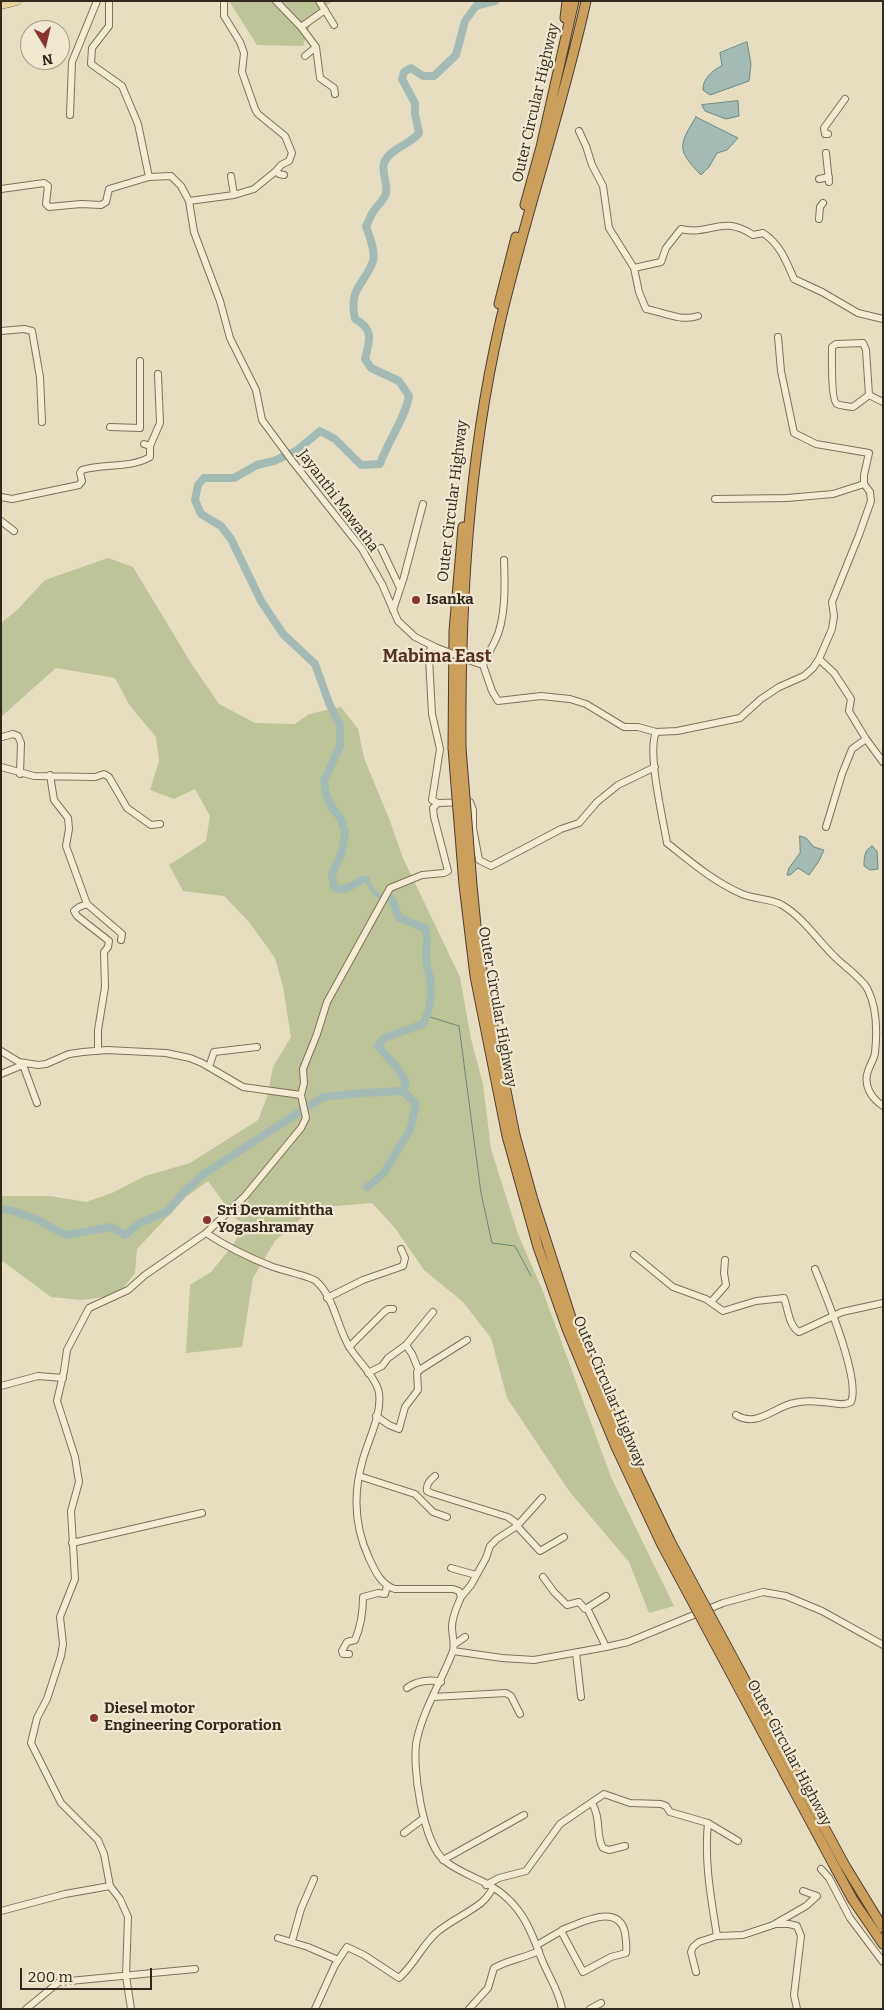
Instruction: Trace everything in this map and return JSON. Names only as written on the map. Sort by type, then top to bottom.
[{"type":"highway","points":[[558,70],[567,1]]},
{"type":"highway","name":"Outer Circular Highway","points":[[574,1],[500,323],[468,500],[457,748],[478,946],[515,1135],[538,1218],[574,1327],[624,1445],[670,1541],[839,1866],[853,1900],[883,1944]]},
{"type":"highway","name":"Outer Circular Highway","points":[[525,216],[568,72],[586,1]]},
{"type":"highway","points":[[568,72],[591,1]]},
{"type":"highway","name":"Outer Circular Highway","points":[[839,1866],[883,1928]]},
{"type":"main road","points":[[4,4],[17,1]]},
{"type":"street","points":[[70,115],[72,62],[97,1]]},
{"type":"street","points":[[1,190],[44,183],[48,186],[46,204],[49,207],[81,204],[101,205],[106,202],[109,189],[149,177],[138,124],[122,86],[91,64],[92,48],[109,26],[109,1]]},
{"type":"street","points":[[188,201],[234,195],[254,189],[289,161],[292,153],[285,136],[254,109],[242,72],[244,54],[240,42],[224,16],[224,1]]},
{"type":"street","points":[[276,1],[300,26],[316,47],[320,78],[334,88],[335,94]]},
{"type":"street","points":[[319,1],[334,25]]},
{"type":"street","points":[[300,26],[325,10]]},
{"type":"street","points":[[305,56],[316,47]]},
{"type":"street","points":[[828,134],[825,134],[824,128],[845,98]]},
{"type":"street","points":[[579,131],[592,165],[604,186],[609,228],[634,268],[646,308],[683,318],[698,316]]},
{"type":"street","points":[[819,179],[829,179],[826,153]]},
{"type":"street","points":[[276,172],[284,175]]},
{"type":"street","name":"Jayanthi Mawatha","points":[[149,177],[171,176],[181,186],[188,201],[194,232],[220,301],[230,338],[256,390],[262,420],[290,459],[362,549],[385,590],[398,621],[415,637],[482,665]]},
{"type":"street","points":[[231,176],[234,195]]},
{"type":"street","points":[[819,219],[820,207],[823,203]]},
{"type":"street","points":[[634,268],[661,262],[666,248],[681,228],[692,231],[726,224],[741,227],[753,235],[763,233],[770,238],[782,252],[794,279],[822,292],[858,314],[883,319]]},
{"type":"street","points":[[1,331],[24,329],[32,331],[40,377],[42,422]]},
{"type":"street","points":[[504,560],[505,583],[499,630],[495,642],[482,665],[498,701],[541,696],[570,699],[586,704],[624,727],[638,727],[656,732],[677,732],[740,718],[761,699],[779,687],[804,676],[813,668],[819,658],[832,629],[834,616],[832,602],[871,501],[870,492],[864,484],[869,453],[816,444],[794,433],[781,371],[778,337]]},
{"type":"street","points":[[852,343],[864,344],[869,395],[853,407],[836,404],[832,369],[834,346],[852,343]]},
{"type":"street","points":[[110,427],[140,428],[140,360]]},
{"type":"street","points":[[1,497],[12,499],[79,485],[82,481],[80,473],[82,470],[100,466],[115,466],[145,460],[150,457],[147,445],[160,423],[158,374]]},
{"type":"street","points":[[869,395],[883,402]]},
{"type":"street","points":[[714,499],[787,498],[833,494],[864,484]]},
{"type":"street","points":[[393,610],[424,504]]},
{"type":"street","points":[[1,520],[14,531]]},
{"type":"street","points":[[381,548],[400,588]]},
{"type":"street","points":[[433,646],[429,658],[432,714],[440,749],[432,800],[438,803],[470,802],[473,810],[472,828],[478,860],[491,866],[561,829],[579,823],[597,802],[618,785],[655,767]]},
{"type":"street","points":[[819,658],[834,673],[851,699],[849,711],[883,762]]},
{"type":"street","points":[[656,732],[653,740],[655,767],[667,843],[715,879],[732,889],[751,897],[780,903],[794,914],[819,942],[868,989],[875,1012],[876,1025],[875,1055],[867,1074],[867,1088],[877,1102],[883,1106]]},
{"type":"street","points":[[2,738],[13,734],[18,736],[21,742],[20,774]]},
{"type":"street","points":[[826,828],[842,774],[852,749],[866,739]]},
{"type":"street","points":[[1,768],[34,776],[95,777],[104,774],[109,777],[127,808],[152,825],[160,824]]},
{"type":"street","points":[[50,775],[54,800],[68,818],[69,828],[66,846],[87,904],[122,934],[121,940]]},
{"type":"street","points":[[131,2009],[126,1976],[128,1917],[120,1899],[110,1886],[104,1854],[98,1840],[61,1803],[31,1743],[37,1718],[47,1699],[61,1656],[60,1618],[75,1579],[71,1511],[79,1482],[75,1457],[57,1401],[67,1350],[88,1308],[128,1290],[145,1275],[206,1233],[244,1196],[301,1128],[306,1118],[302,1097],[306,1060],[327,1002],[390,888],[422,875],[448,871],[434,817],[433,808],[438,803]]},
{"type":"street","points":[[87,904],[78,907],[74,911],[77,916],[108,941],[108,946],[104,952],[105,986],[98,1030],[98,1051]]},
{"type":"street","points":[[209,1067],[214,1052],[257,1047]]},
{"type":"street","points":[[1,1051],[4,1057],[38,1066],[69,1054],[98,1051],[166,1053],[190,1058],[243,1087],[302,1097]]},
{"type":"street","points":[[1,1074],[25,1064]]},
{"type":"street","points":[[25,1064],[37,1104]]},
{"type":"street","points":[[206,1233],[223,1244],[271,1266],[315,1279],[327,1298],[349,1347],[379,1392],[376,1416],[357,1487],[358,1530],[375,1571],[387,1586],[395,1589],[453,1589],[459,1591],[461,1597]]},
{"type":"street","points":[[327,1298],[363,1280],[403,1266],[405,1258],[401,1249]]},
{"type":"street","points":[[634,1255],[673,1287],[711,1302],[724,1311],[756,1302],[784,1298],[792,1324],[800,1332],[847,1310],[883,1303]]},
{"type":"street","points":[[711,1302],[726,1284],[724,1273],[725,1260]]},
{"type":"street","points":[[736,1415],[748,1420],[764,1416],[794,1403],[822,1402],[841,1405],[851,1402],[854,1390],[833,1316],[815,1269]]},
{"type":"street","points":[[349,1347],[388,1309],[393,1309]]},
{"type":"street","points":[[368,1373],[382,1366],[388,1358],[406,1345],[434,1312]]},
{"type":"street","points":[[376,1416],[397,1429],[400,1428],[405,1408],[418,1390],[417,1376],[419,1371],[467,1340]]},
{"type":"street","points":[[406,1345],[419,1371]]},
{"type":"street","points":[[1,1386],[38,1376],[63,1378]]},
{"type":"street","points":[[359,1476],[415,1494],[434,1512],[447,1517]]},
{"type":"street","points":[[435,1476],[429,1480],[427,1491],[508,1518],[515,1522],[540,1551],[564,1537]]},
{"type":"street","points":[[454,1648],[452,1617],[461,1597],[471,1585],[493,1542],[517,1526],[542,1498]]},
{"type":"street","points":[[72,1543],[202,1513]]},
{"type":"street","points":[[451,1568],[476,1575]]},
{"type":"street","points":[[543,1577],[567,1605],[578,1602],[585,1609],[587,1608],[606,1647]]},
{"type":"street","points":[[349,1654],[343,1654],[342,1651],[347,1642],[355,1640],[362,1616],[363,1597],[378,1593],[385,1594],[387,1586]]},
{"type":"street","points":[[454,1648],[502,1658],[534,1660],[606,1647],[628,1642],[723,1603],[763,1592],[786,1596],[822,1611],[883,1645]]},
{"type":"street","points":[[587,1608],[606,1596]]},
{"type":"street","points":[[465,1637],[454,1648],[441,1682],[422,1719],[416,1741],[416,1760],[424,1818],[430,1838],[443,1860],[509,1898],[526,1920],[558,1992],[562,2009]]},
{"type":"street","points":[[576,1652],[581,1697]]},
{"type":"street","points":[[407,1688],[431,1678],[441,1682]]},
{"type":"street","points":[[433,1697],[506,1693],[511,1696],[520,1714]]},
{"type":"street","points":[[486,1885],[499,1878],[526,1871],[560,1824],[606,1793],[630,1803],[661,1804],[666,1806],[670,1812],[708,1822],[738,1841]]},
{"type":"street","points":[[592,1803],[598,1816],[598,1831],[603,1848],[609,1850],[625,1846]]},
{"type":"street","points":[[443,1860],[524,1815]]},
{"type":"street","points":[[404,1833],[424,1818]]},
{"type":"street","points":[[708,1822],[706,1841],[707,1867],[717,1936]]},
{"type":"street","points":[[821,1869],[829,1878],[850,1918],[883,1962]]},
{"type":"street","points":[[292,1941],[301,1909],[314,1878]]},
{"type":"street","points":[[1,1911],[64,1894],[110,1886]]},
{"type":"street","points":[[315,2009],[338,1960],[347,1947],[364,1954],[399,1978],[410,1968],[418,1954],[434,1935],[449,1922],[482,1902],[494,1888]]},
{"type":"street","points":[[696,1972],[691,1952],[693,1947],[699,1942],[717,1936],[743,1935],[773,1925],[806,1906],[817,1896],[803,1891]]},
{"type":"street","points":[[469,2009],[488,1988],[494,1968],[503,1963],[523,1958],[560,1931],[588,1919],[611,1916],[617,1919],[624,1930],[626,1952],[611,1957],[583,1972],[560,1931]]},
{"type":"street","points":[[773,1925],[789,1924],[797,1926],[800,1930],[801,1936],[794,1994],[797,2009]]},
{"type":"street","points":[[278,1938],[292,1941],[338,1960]]},
{"type":"street","points":[[26,2009],[59,1982],[196,1969]]},
{"type":"street","points":[[590,2009],[601,2003]]},
{"type":"green space","points":[[229,1],[333,1],[314,15],[303,46],[257,45]]},
{"type":"green space","points":[[108,558],[133,567],[191,663],[219,704],[255,723],[295,724],[309,714],[341,707],[358,729],[364,758],[403,858],[460,977],[471,1039],[483,1084],[491,1149],[518,1234],[542,1289],[611,1477],[674,1606],[649,1613],[629,1562],[569,1491],[507,1398],[491,1338],[463,1302],[424,1270],[395,1228],[372,1203],[313,1208],[275,1241],[253,1278],[242,1347],[186,1353],[190,1285],[211,1272],[232,1246],[245,1225],[232,1216],[249,1200],[241,1194],[227,1207],[208,1181],[186,1197],[137,1249],[135,1273],[123,1288],[105,1297],[81,1300],[51,1297],[1,1260],[1,1196],[50,1196],[86,1202],[112,1193],[145,1176],[190,1163],[258,1120],[267,1097],[273,1067],[291,1037],[283,987],[275,958],[249,922],[224,896],[183,891],[169,865],[206,841],[210,816],[195,789],[174,799],[150,790],[159,761],[156,737],[130,706],[115,678],[56,668],[1,717],[1,623],[17,610],[45,580]]},
{"type":"water","points":[[747,42],[751,64],[749,81],[710,95],[703,90],[704,82],[709,75],[722,66],[720,53]]},
{"type":"water","points":[[738,101],[739,116],[726,119],[705,111],[702,105]]},
{"type":"water","points":[[696,117],[738,138],[727,150],[717,153],[709,167],[701,175],[693,167],[683,148],[683,142]]},
{"type":"water","points":[[800,836],[806,838],[814,847],[824,850],[809,875],[798,868],[790,875],[787,875],[789,868],[800,853]]},
{"type":"water","points":[[872,846],[877,851],[878,869],[870,870],[864,866],[864,860],[866,852]]},
{"type":"waterway","points":[[366,880],[363,879],[341,889],[334,887],[332,875],[342,852],[345,833],[341,819],[331,806],[326,794],[324,781],[340,746],[340,725],[329,703],[315,664],[283,634],[261,601],[231,539],[221,526],[201,514],[195,500],[198,485],[204,478],[234,478],[257,465],[274,461],[296,451],[320,431],[335,439],[361,465],[380,464],[404,413],[409,396],[399,381],[371,368],[365,359],[369,341],[368,331],[355,319],[353,308],[358,287],[370,269],[374,257],[366,226],[386,193],[384,163],[395,150],[411,141],[419,133],[415,103],[402,79],[404,72],[411,68],[423,76],[434,76],[456,55],[465,21],[476,6],[495,1]]},
{"type":"waterway","points":[[366,880],[380,897]]},
{"type":"waterway","points":[[1,1209],[36,1219],[66,1235],[111,1227],[125,1235],[140,1223],[168,1211],[184,1192],[205,1173],[323,1097],[403,1091],[406,1082],[398,1069],[378,1046],[384,1038],[423,1024],[429,1008],[431,990],[426,961],[427,936],[425,928],[399,918],[392,899],[385,898]]},
{"type":"waterway","points":[[427,1016],[459,1026],[481,1193],[492,1243],[515,1246],[531,1276]]},
{"type":"waterway","points":[[367,1187],[383,1174],[410,1130],[416,1104],[403,1091]]},
{"type":"place","name":"Isanka","points":[[416,600]]},
{"type":"place","name":"Sri Devamiththa Yogashramay","points":[[207,1220]]},
{"type":"place","name":"Diesel motor Engineering Corporation","points":[[94,1718]]},
{"type":"district","name":"Mabima East","points":[[437,657]]}]
